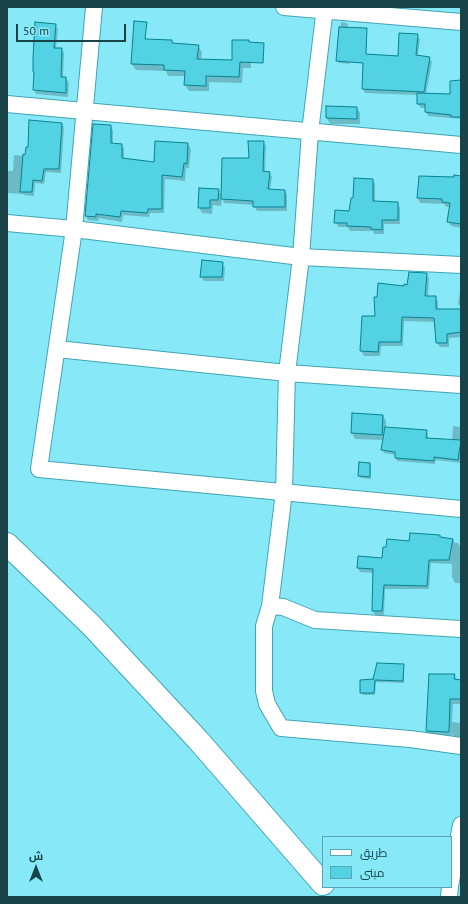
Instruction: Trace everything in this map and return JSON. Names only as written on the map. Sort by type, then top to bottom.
[{"type":"highway","points":[[7,544],[92,626],[198,740],[322,883]]},
{"type":"highway","points":[[327,888],[334,897]]},
{"type":"street","points":[[94,7],[74,229],[39,469],[461,509]]},
{"type":"street","points":[[284,7],[325,8],[461,22]]},
{"type":"street","points":[[325,8],[310,132],[301,257],[287,373],[284,492],[270,606],[264,626],[264,691],[267,704],[281,728],[410,738],[461,746]]},
{"type":"street","points":[[7,104],[461,145]]},
{"type":"street","points":[[7,223],[74,229],[301,257],[461,266]]},
{"type":"street","points":[[57,349],[287,373],[461,385]]},
{"type":"street","points":[[270,606],[283,607],[315,620],[461,629]]},
{"type":"street","points":[[452,879],[457,862],[461,825]]},
{"type":"building","points":[[134,21],[147,22],[145,39],[172,40],[172,43],[199,45],[197,59],[232,60],[232,40],[249,40],[249,42],[264,43],[263,63],[240,62],[239,77],[206,76],[206,86],[184,85],[185,71],[164,70],[164,65],[131,64]]},
{"type":"building","points":[[35,22],[56,24],[54,48],[62,48],[61,77],[66,77],[66,93],[33,90]]},
{"type":"building","points":[[339,27],[367,28],[366,54],[398,56],[399,33],[418,34],[416,55],[430,57],[424,92],[362,89],[363,63],[336,61]]},
{"type":"building","points":[[461,80],[461,117],[451,117],[451,115],[425,112],[425,104],[417,104],[417,93],[450,94],[450,81]]},
{"type":"building","points":[[326,106],[357,107],[357,119],[326,118]]},
{"type":"building","points":[[29,120],[62,123],[59,169],[44,169],[42,181],[33,180],[32,192],[20,192],[23,154],[25,155],[26,147],[28,147]]},
{"type":"building","points":[[93,124],[111,125],[111,143],[122,144],[122,158],[154,162],[155,141],[188,143],[187,164],[184,163],[182,177],[162,175],[162,209],[148,209],[147,213],[121,211],[120,217],[96,214],[96,217],[85,216]]},
{"type":"building","points":[[248,141],[264,141],[263,171],[270,172],[268,189],[285,190],[285,207],[253,207],[253,201],[221,199],[222,158],[249,158]]},
{"type":"building","points":[[454,175],[461,176],[461,224],[447,222],[450,203],[442,202],[442,199],[417,198],[419,176],[454,177]]},
{"type":"building","points":[[354,178],[373,179],[373,201],[398,202],[398,220],[382,220],[382,230],[371,229],[371,227],[347,226],[347,223],[334,223],[335,210],[349,211],[351,198],[353,198]]},
{"type":"building","points":[[199,188],[219,189],[218,200],[210,200],[210,208],[198,208]]},
{"type":"building","points":[[202,260],[223,262],[222,277],[200,277]]},
{"type":"building","points":[[409,272],[427,273],[425,296],[436,296],[436,309],[461,309],[461,332],[447,334],[447,343],[436,343],[434,318],[402,317],[401,342],[379,342],[378,352],[360,351],[362,316],[375,316],[374,297],[377,297],[378,283],[404,286],[404,284],[407,285]]},
{"type":"building","points":[[352,413],[383,415],[382,435],[351,433]]},
{"type":"building","points":[[385,427],[427,430],[426,438],[461,440],[458,460],[434,457],[434,461],[395,458],[395,452],[381,450]]},
{"type":"building","points":[[359,462],[370,463],[370,477],[358,476]]},
{"type":"building","points":[[410,533],[440,535],[440,537],[453,539],[449,560],[429,560],[427,586],[384,585],[382,611],[372,611],[373,569],[357,568],[358,556],[382,558],[383,547],[386,547],[387,539],[409,541]]},
{"type":"building","points":[[377,663],[404,664],[403,681],[375,680],[374,693],[360,693],[360,680],[374,679]]},
{"type":"building","points":[[429,674],[455,674],[454,679],[461,680],[461,699],[450,699],[449,732],[426,731]]}]
